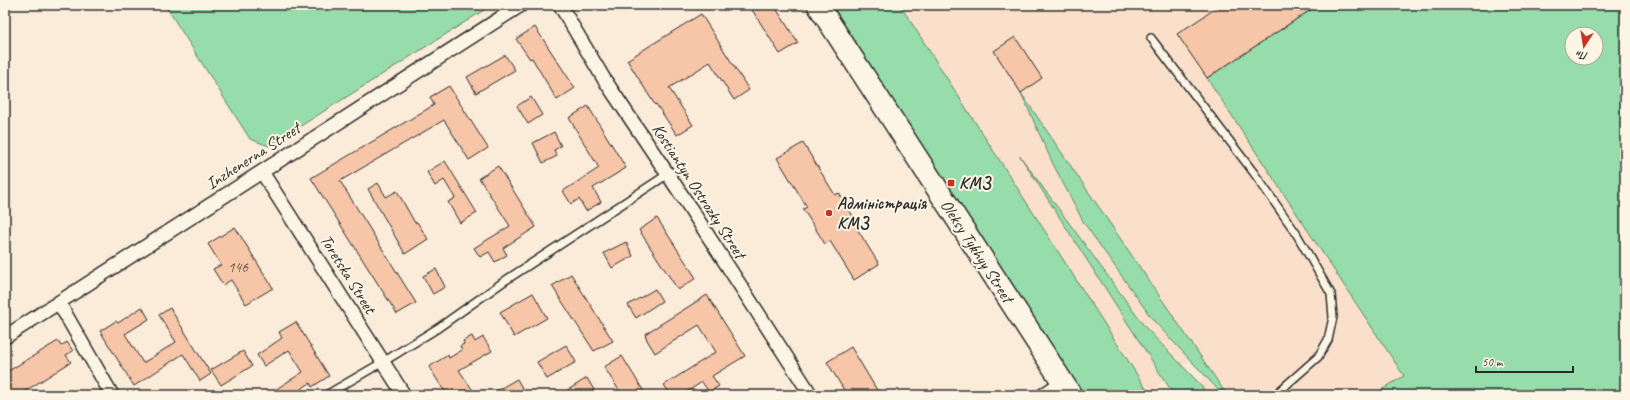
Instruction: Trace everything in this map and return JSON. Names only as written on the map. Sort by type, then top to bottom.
[{"type":"main road","name":"Oleksy Tykhyy Street","points":[[818,5],[1067,389]]},
{"type":"street","name":"Inzhenerna Street","points":[[5,337],[521,5]]},
{"type":"street","name":"Kostiantyn Ostrozky Street","points":[[560,5],[604,79],[668,174],[811,395]]},
{"type":"street","name":"Toretska Street","points":[[262,172],[404,395]]},
{"type":"street","points":[[59,303],[112,395]]},
{"type":"street","points":[[1043,395],[1067,389]]},
{"type":"lane","points":[[1152,38],[1254,173],[1296,233],[1331,294],[1333,317],[1328,340],[1318,357],[1276,395]]},
{"type":"lane","points":[[326,395],[438,328],[506,280],[668,174]]},
{"type":"shaded area","points":[[900,5],[1318,5],[1207,78],[1404,376],[1373,395],[1227,395],[1022,95],[1053,164],[1084,223],[1153,320],[1190,359],[1183,366],[1145,327],[1026,164],[1165,381],[1148,392]]},
{"type":"shaded area","points":[[1205,375],[1223,395],[1208,395],[1198,382]]},
{"type":"green space","points":[[165,5],[492,5],[269,146],[250,139]]},
{"type":"green space","points":[[832,5],[900,5],[1150,395],[1082,395]]},
{"type":"green space","points":[[1318,5],[1625,5],[1625,395],[1373,395],[1404,376],[1207,78]]},
{"type":"green space","points":[[1021,93],[1227,395],[1223,395],[1153,320],[1084,223],[1053,164]]},
{"type":"green space","points":[[1020,156],[1145,327],[1198,382],[1208,395],[1174,395]]},
{"type":"building","points":[[749,5],[774,5],[798,43],[780,54]]},
{"type":"building","points":[[1221,5],[1318,5],[1207,78],[1177,34]]},
{"type":"building","points":[[701,14],[749,90],[734,100],[710,62],[669,88],[693,125],[677,135],[656,104],[655,105],[627,60]]},
{"type":"building","points":[[535,27],[575,88],[557,100],[532,58],[530,59],[516,39]]},
{"type":"building","points":[[1015,37],[1042,78],[1021,93],[994,51]]},
{"type":"building","points":[[505,55],[515,70],[476,93],[467,77]]},
{"type":"building","points":[[449,86],[488,148],[469,160],[444,120],[340,181],[416,303],[397,314],[311,178],[434,105],[430,97]]},
{"type":"building","points":[[531,97],[542,115],[528,124],[517,106]]},
{"type":"building","points":[[588,106],[626,168],[593,188],[601,202],[586,211],[579,199],[571,204],[563,191],[599,168],[569,118]]},
{"type":"building","points":[[554,132],[561,146],[554,150],[557,156],[543,163],[533,143]]},
{"type":"building","name":"Адміністрація КМЗ","points":[[803,143],[835,195],[839,193],[854,218],[851,219],[879,264],[854,280],[830,241],[825,244],[803,209],[807,207],[777,158]]},
{"type":"building","points":[[445,161],[477,213],[460,223],[448,202],[455,198],[444,180],[435,186],[427,172]]},
{"type":"building","points":[[498,166],[536,227],[503,248],[507,255],[495,262],[489,252],[480,257],[474,248],[510,226],[479,178]]},
{"type":"building","points":[[378,183],[386,197],[397,191],[415,223],[417,222],[428,239],[405,254],[368,189]]},
{"type":"building","points":[[657,218],[696,278],[678,290],[639,230]]},
{"type":"building","points":[[235,227],[273,288],[246,304],[231,280],[223,285],[213,269],[221,265],[208,244]]},
{"type":"building","points":[[626,242],[633,256],[612,268],[604,253]]},
{"type":"building","points":[[436,269],[445,287],[433,294],[423,276]]},
{"type":"building","points":[[571,274],[613,341],[594,351],[552,286]]},
{"type":"building","points":[[655,289],[662,301],[636,318],[628,305]]},
{"type":"building","points":[[533,293],[547,318],[514,337],[500,312]]},
{"type":"building","points":[[707,295],[745,356],[712,376],[719,386],[709,392],[702,382],[682,395],[671,395],[664,385],[716,352],[699,325],[655,353],[645,334]]},
{"type":"building","points":[[142,307],[149,319],[125,334],[143,363],[176,342],[159,315],[170,308],[211,374],[200,381],[183,354],[134,386],[100,331],[116,321],[118,323]]},
{"type":"building","points":[[296,322],[329,376],[312,387],[310,383],[292,395],[267,395],[303,372],[289,350],[264,366],[257,355],[282,338],[279,332]]},
{"type":"building","points":[[472,336],[475,342],[483,337],[492,351],[459,370],[476,395],[447,395],[429,367],[448,355],[449,358],[462,350],[460,346],[464,344],[463,341]]},
{"type":"building","points":[[58,341],[61,346],[67,342],[73,351],[66,355],[71,362],[19,395],[5,395],[5,373]]},
{"type":"building","points":[[566,345],[576,362],[547,379],[537,362]]},
{"type":"building","points":[[851,347],[880,395],[847,395],[827,362]]},
{"type":"building","points":[[243,351],[252,366],[221,385],[211,370]]},
{"type":"building","points":[[622,356],[646,395],[622,395],[604,367]]},
{"type":"building","points":[[587,378],[594,390],[587,395],[560,395]]},
{"type":"building","points":[[517,379],[526,395],[489,395]]},
{"type":"place","name":"КМЗ","points":[[951,183]]},
{"type":"place","name":"Адміністрація КМЗ","points":[[829,213]]}]
